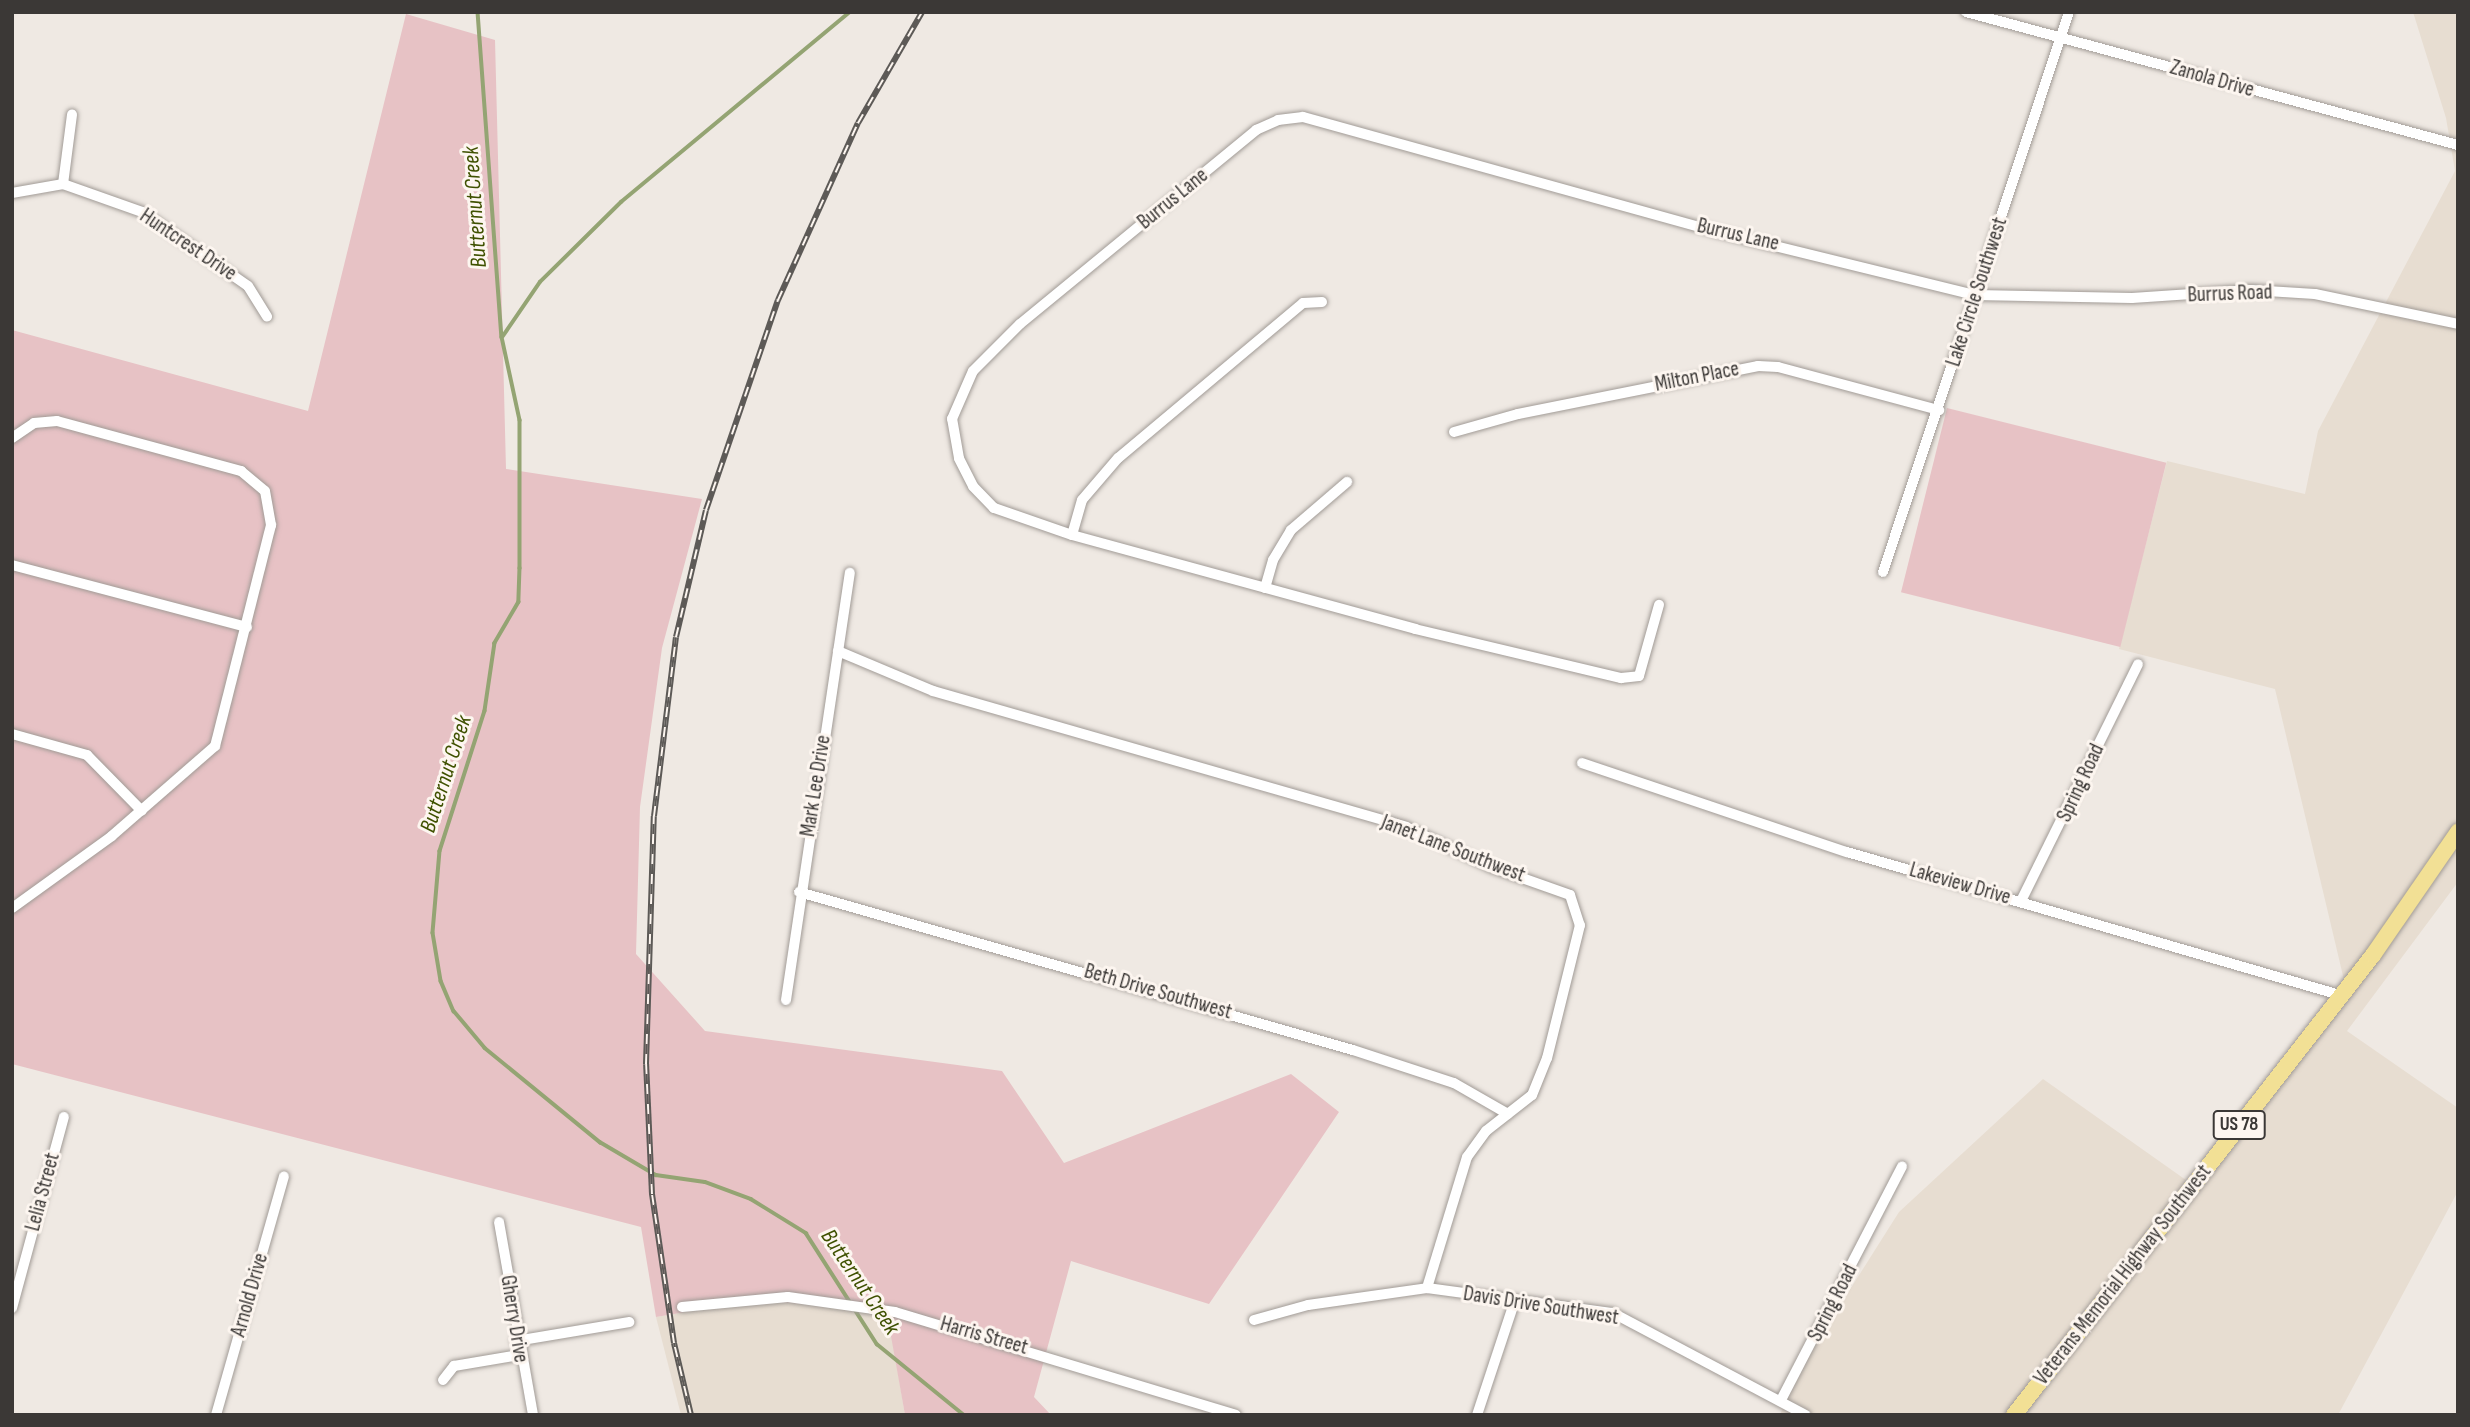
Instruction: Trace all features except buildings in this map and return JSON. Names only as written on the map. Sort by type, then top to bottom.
[{"type":"main road","name":"Veterans Memorial Highway Southwest","points":[[2014,1415],[2340,995],[2458,832]]},
{"type":"street","name":"Zanola Drive","points":[[1966,12],[2458,145]]},
{"type":"street","name":"Lake Circle Southwest","points":[[1884,572],[2069,12]]},
{"type":"street","points":[[63,184],[72,115]]},
{"type":"street","name":"Burrus Lane","points":[[1659,605],[1639,676],[1621,678],[1265,588],[1072,535],[994,508],[973,486],[956,445],[952,419],[958,399],[973,371],[1020,324],[1256,130],[1278,120],[1332,122],[1714,231],[1975,295],[2000,296]]},
{"type":"street","name":"Huntcrest Drive","points":[[12,193],[63,184],[142,212],[248,286],[267,317]]},
{"type":"street","name":"Burrus Road","points":[[2000,296],[2132,298],[2251,289],[2315,294],[2458,324]]},
{"type":"street","points":[[1072,535],[1082,500],[1118,457],[1303,303],[1322,302]]},
{"type":"street","name":"Milton Place","points":[[1454,432],[1518,414],[1758,366],[1778,367],[1939,410]]},
{"type":"street","points":[[12,438],[34,423],[57,422],[229,467],[256,480],[270,500],[271,525],[215,746],[142,811],[12,908]]},
{"type":"street","points":[[1265,588],[1272,561],[1290,530],[1348,482]]},
{"type":"street","points":[[12,565],[247,627]]},
{"type":"street","name":"Mark Lee Drive","points":[[786,1000],[799,892],[850,573]]},
{"type":"street","name":"Janet Lane Southwest","points":[[838,650],[933,691],[1406,827],[1491,867],[1559,887],[1578,908],[1580,925],[1547,1058],[1532,1095],[1508,1114],[1467,1157],[1427,1288]]},
{"type":"street","name":"Spring Road","points":[[2021,901],[2138,664]]},
{"type":"street","points":[[12,734],[86,755],[142,811]]},
{"type":"street","name":"Lakeview Drive","points":[[1583,763],[1847,852],[2340,995]]},
{"type":"street","name":"Beth Drive Southwest","points":[[799,892],[1353,1050],[1454,1083],[1508,1114]]},
{"type":"street","name":"Lelia Street","points":[[12,1308],[64,1117]]},
{"type":"street","name":"Spring Road","points":[[1781,1400],[1902,1167]]},
{"type":"street","name":"Arnold Drive","points":[[216,1415],[284,1176]]},
{"type":"street","name":"Gherry Drive","points":[[499,1222],[516,1341],[533,1415]]},
{"type":"street","name":"Davis Drive Southwest","points":[[1254,1320],[1308,1305],[1427,1288],[1613,1313],[1807,1415]]},
{"type":"street","name":"Harris Street","points":[[682,1307],[788,1297],[895,1311],[1236,1415]]},
{"type":"street","points":[[1477,1415],[1515,1300]]},
{"type":"street","points":[[516,1341],[629,1322]]},
{"type":"street","points":[[443,1380],[454,1366],[519,1354]]},
{"type":"shaded area","points":[[2413,12],[2458,12],[2458,882],[2347,1031],[2458,1108],[2458,1191],[2338,1415],[1780,1415],[1794,1378],[1899,1212],[2043,1079],[2193,1185],[2344,980],[2275,689],[2119,649],[2167,461],[2305,494],[2318,431],[2455,171],[2446,118]]},
{"type":"shaded area","points":[[406,14],[495,40],[506,469],[702,499],[662,648],[640,807],[636,954],[705,1031],[1002,1071],[1064,1163],[1291,1074],[1339,1112],[1209,1304],[1071,1261],[1034,1397],[1051,1415],[905,1415],[886,1308],[752,1301],[656,1317],[641,1227],[12,1064],[12,330],[308,411]]},
{"type":"shaded area","points":[[1947,408],[2166,463],[2120,647],[1901,592]]},
{"type":"shaded area","points":[[752,1301],[887,1308],[905,1415],[681,1415],[656,1317]]},
{"type":"waterway","name":"Butternut Creek","points":[[478,12],[502,337],[520,420],[519,602],[495,643],[485,711],[440,851],[433,933],[441,981],[454,1011],[485,1048],[600,1142],[656,1175],[705,1182],[751,1199],[806,1233],[877,1344],[964,1415]]},
{"type":"waterway","points":[[503,336],[540,282],[621,202],[850,12]]},
{"type":"railway","points":[[691,1415],[674,1343],[652,1194],[646,1064],[654,816],[676,637],[706,510],[778,300],[858,123],[922,12]]}]
